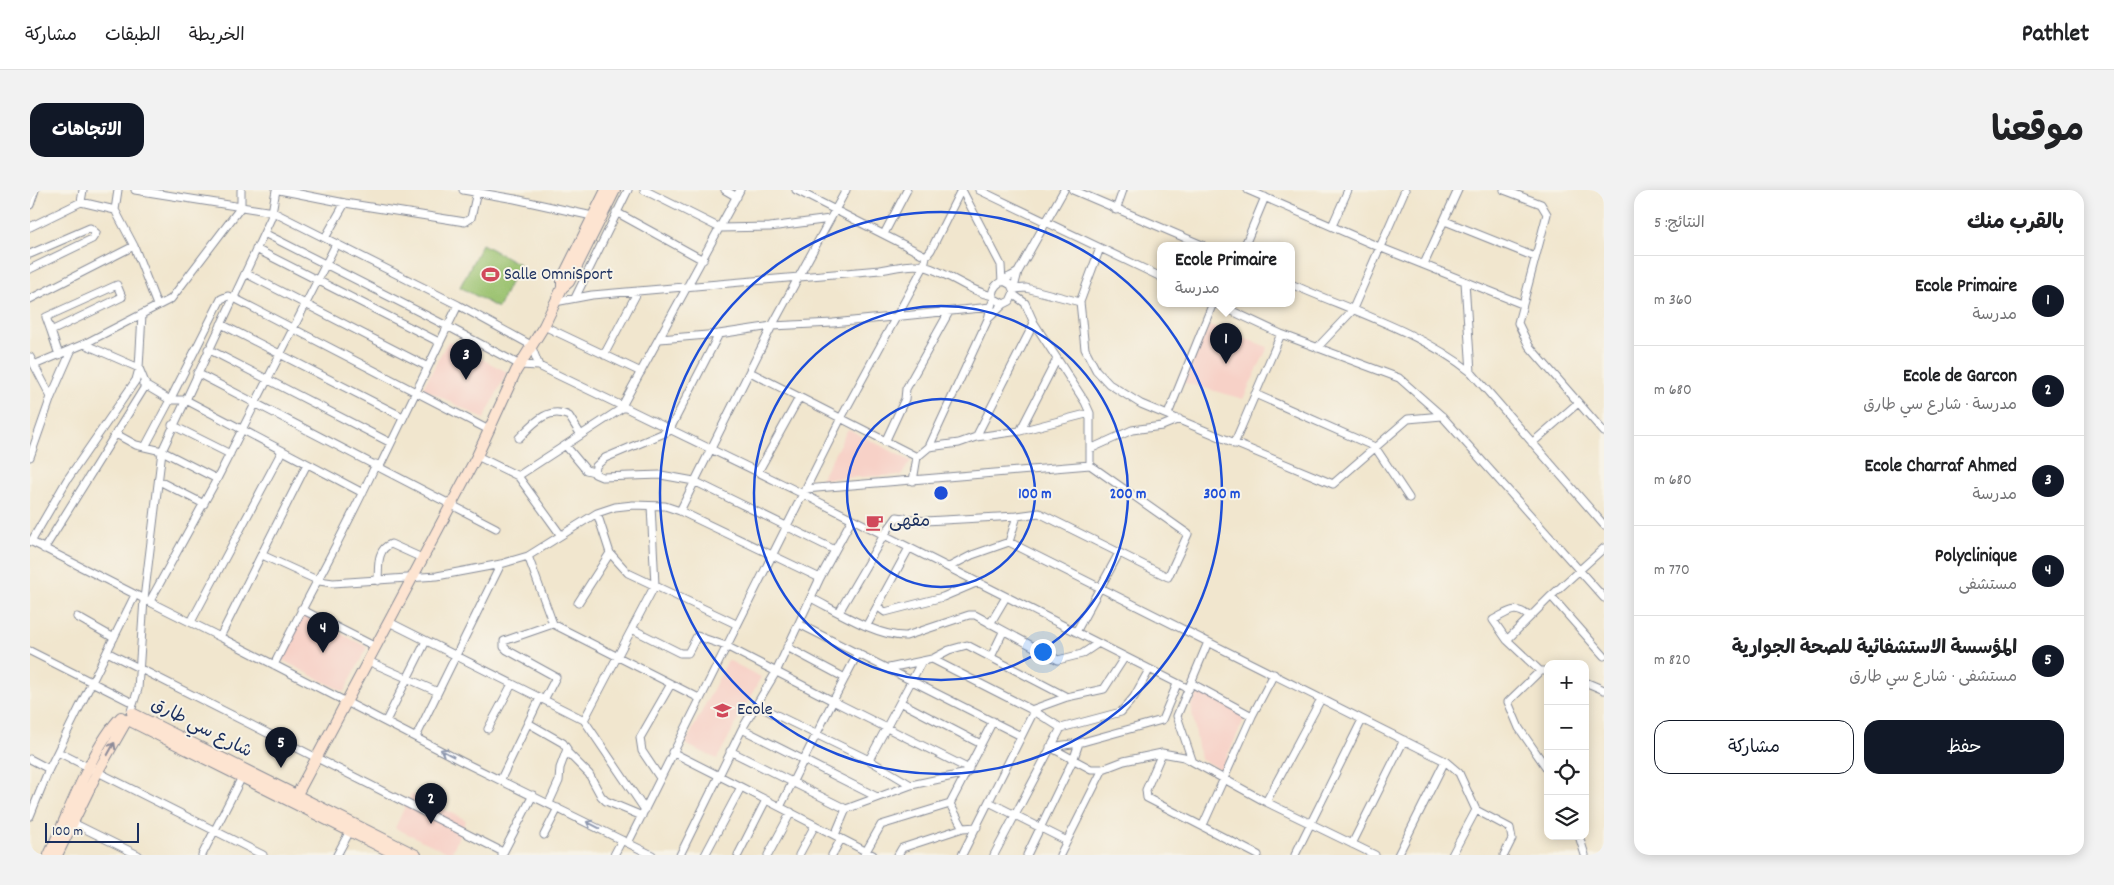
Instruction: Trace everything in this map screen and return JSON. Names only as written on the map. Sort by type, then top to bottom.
[{"type":"street","points":[[30,205],[34,190]]},
{"type":"street","points":[[81,202],[83,190]]},
{"type":"street","points":[[118,190],[115,210],[134,246],[157,306]]},
{"type":"street","points":[[135,190],[273,212],[458,305],[531,345],[539,366]]},
{"type":"street","points":[[34,365],[84,344],[171,299],[241,207],[241,190]]},
{"type":"street","points":[[48,855],[69,821],[94,769],[129,714],[139,668],[162,451],[172,425],[186,400],[208,349],[264,233],[273,212],[278,190],[345,203],[465,222],[471,218],[477,192]]},
{"type":"street","points":[[463,190],[515,199],[596,217]]},
{"type":"street","points":[[515,199],[517,190]]},
{"type":"street","points":[[295,798],[477,456],[520,365],[544,326],[562,288],[569,282],[606,190]]},
{"type":"street","points":[[596,217],[615,190]]},
{"type":"street","points":[[575,298],[628,190]]},
{"type":"street","points":[[644,190],[720,228],[770,227],[830,220]]},
{"type":"street","points":[[518,476],[623,407],[738,193],[725,190]]},
{"type":"street","points":[[797,190],[926,256]]},
{"type":"street","points":[[680,511],[694,481],[712,451],[772,326],[846,190]]},
{"type":"street","points":[[884,234],[907,190]]},
{"type":"street","points":[[614,855],[644,812],[736,624],[840,420],[924,266],[926,256],[931,250],[961,190]]},
{"type":"street","points":[[961,190],[1001,265],[1003,282],[1025,303],[1034,323],[1078,389],[1090,413],[1090,465]]},
{"type":"street","points":[[979,190],[1157,275]]},
{"type":"street","points":[[988,319],[1010,301],[1018,272],[1044,222],[1064,190]]},
{"type":"street","points":[[1073,190],[1195,242]]},
{"type":"street","points":[[1116,210],[1123,190]]},
{"type":"street","points":[[1248,190],[1465,282],[1522,304]]},
{"type":"street","points":[[1332,226],[1348,190]]},
{"type":"street","points":[[1317,348],[1352,312],[1379,246],[1405,190]]},
{"type":"street","points":[[1424,264],[1458,190]]},
{"type":"street","points":[[1504,190],[1541,204],[1545,209],[1547,219],[1518,323],[1528,346],[1604,432]]},
{"type":"street","points":[[1247,242],[1265,197]]},
{"type":"street","points":[[30,227],[81,202],[115,210]]},
{"type":"street","points":[[325,238],[345,203]]},
{"type":"street","points":[[616,212],[703,260]]},
{"type":"street","points":[[1445,221],[1535,257]]},
{"type":"street","points":[[30,254],[90,228],[96,233],[92,239],[30,269]]},
{"type":"street","points":[[264,233],[520,365],[539,366],[669,431],[804,491],[852,519],[1124,658],[1178,684],[1190,686],[1252,716]]},
{"type":"street","points":[[147,600],[204,504],[336,244]]},
{"type":"street","points":[[30,299],[134,246]]},
{"type":"street","points":[[1100,248],[1080,302],[1085,349],[1096,370],[1125,395],[1141,404],[1332,484],[1408,419],[1442,416]]},
{"type":"street","points":[[256,249],[439,342]]},
{"type":"street","points":[[555,302],[638,291],[800,275],[924,266],[981,294],[993,297],[1004,304]]},
{"type":"street","points":[[913,481],[917,457],[929,447],[988,319],[994,286],[1018,272]]},
{"type":"street","points":[[245,273],[428,367]]},
{"type":"street","points":[[1465,282],[1470,372]]},
{"type":"street","points":[[51,331],[122,297],[117,285],[46,317],[59,355]]},
{"type":"street","points":[[1295,286],[1429,344],[1470,372],[1604,525]]},
{"type":"street","points":[[1014,291],[1026,288],[1080,302]]},
{"type":"street","points":[[604,355],[638,291]]},
{"type":"street","points":[[145,447],[221,299],[228,296],[489,430]]},
{"type":"street","points":[[274,665],[301,609],[319,581],[391,443],[458,305]]},
{"type":"street","points":[[660,339],[719,334],[772,326],[896,318],[991,307]]},
{"type":"street","points":[[1168,414],[1212,307]]},
{"type":"street","points":[[1223,307],[1281,334],[1399,378],[1442,416],[1604,598]]},
{"type":"street","points":[[885,442],[905,399],[906,389],[949,312]]},
{"type":"street","points":[[142,314],[139,368],[136,380],[67,480],[31,542],[652,855]]},
{"type":"street","points":[[976,437],[1034,323]]},
{"type":"street","points":[[221,324],[404,417]]},
{"type":"street","points":[[544,326],[641,372]]},
{"type":"street","points":[[594,472],[596,466],[605,458],[669,431],[719,334]]},
{"type":"street","points":[[1234,444],[1281,334]]},
{"type":"street","points":[[84,344],[139,368],[146,386]]},
{"type":"street","points":[[30,457],[51,397],[72,349]]},
{"type":"street","points":[[208,349],[391,443]]},
{"type":"street","points":[[30,356],[51,397]]},
{"type":"street","points":[[1020,431],[1057,360]]},
{"type":"street","points":[[750,372],[840,420],[917,457]]},
{"type":"street","points":[[197,373],[378,465],[496,528]]},
{"type":"street","points":[[136,380],[170,400],[186,400],[363,494]]},
{"type":"street","points":[[44,549],[146,386]]},
{"type":"street","points":[[1255,394],[1375,447],[1409,498]]},
{"type":"street","points":[[758,472],[799,398]]},
{"type":"street","points":[[1532,443],[1578,403]]},
{"type":"street","points":[[519,438],[544,415],[558,413],[569,416],[581,435]]},
{"type":"street","points":[[929,447],[959,443],[976,437],[1020,431],[1090,413]]},
{"type":"street","points":[[1090,449],[1132,430],[1162,426],[1179,419]]},
{"type":"street","points":[[172,425],[230,454]]},
{"type":"street","points":[[116,434],[136,445],[162,451],[217,479]]},
{"type":"street","points":[[30,437],[34,446]]},
{"type":"street","points":[[566,446],[586,470],[602,477],[661,475],[694,481],[835,550]]},
{"type":"street","points":[[192,622],[282,451]]},
{"type":"street","points":[[477,456],[518,476],[560,534]]},
{"type":"street","points":[[220,637],[307,464]]},
{"type":"street","points":[[804,491],[1090,465],[1188,534],[1168,577],[1039,513],[925,521],[897,517],[884,535],[839,612]]},
{"type":"street","points":[[159,481],[204,504]]},
{"type":"street","points":[[584,720],[655,585],[651,506]]},
{"type":"street","points":[[262,555],[319,581],[378,581],[455,574],[528,556],[560,534],[597,513],[615,507],[665,506],[680,511],[820,578]]},
{"type":"street","points":[[597,513],[610,553],[628,573],[736,624]]},
{"type":"street","points":[[1009,542],[1016,516]]},
{"type":"street","points":[[680,855],[730,751],[776,672],[820,578],[852,519]]},
{"type":"street","points":[[949,567],[972,555],[1009,542],[1101,586],[1445,761],[1459,773],[1476,810],[1510,828],[1512,839],[1504,855]]},
{"type":"street","points":[[378,581],[380,554],[385,546],[391,544],[422,558]]},
{"type":"street","points":[[867,625],[878,608],[909,548]]},
{"type":"street","points":[[1507,640],[1604,548]]},
{"type":"street","points":[[578,603],[610,553]]},
{"type":"street","points":[[1076,632],[1119,553]]},
{"type":"street","points":[[528,556],[554,624],[699,698]]},
{"type":"street","points":[[416,737],[501,564]]},
{"type":"street","points":[[878,608],[885,612],[898,610],[957,592],[978,582]]},
{"type":"street","points":[[30,816],[49,769],[135,595]]},
{"type":"street","points":[[1552,596],[1604,656]]},
{"type":"street","points":[[990,624],[1006,597]]},
{"type":"street","points":[[811,598],[880,632],[897,636],[906,636],[969,615],[975,616],[1058,660],[1082,654],[1097,644]]},
{"type":"street","points":[[301,609],[376,647]]},
{"type":"street","points":[[1530,617],[1520,609],[1516,609],[1493,620],[1507,640],[1544,671],[1508,702],[1519,728],[1544,764]]},
{"type":"street","points":[[77,617],[114,638]]},
{"type":"street","points":[[389,622],[584,720],[644,812]]},
{"type":"street","points":[[501,779],[528,723],[556,677],[507,650],[504,647],[504,641],[554,624]]},
{"type":"street","points":[[799,624],[1021,736]]},
{"type":"street","points":[[632,630],[680,653],[688,653],[697,636],[726,646],[833,701],[887,726],[967,770]]},
{"type":"street","points":[[991,657],[1003,632]]},
{"type":"street","points":[[386,721],[426,641]]},
{"type":"street","points":[[1192,760],[1177,716],[1208,642]]},
{"type":"street","points":[[888,668],[932,659],[949,650],[967,646],[1067,697]]},
{"type":"street","points":[[787,647],[845,678]]},
{"type":"street","points":[[30,651],[92,683],[129,714]]},
{"type":"street","points":[[107,652],[503,854],[533,795]]},
{"type":"street","points":[[780,806],[858,653]]},
{"type":"street","points":[[962,855],[1032,711],[1067,697],[1104,689],[1124,658]]},
{"type":"street","points":[[932,659],[1061,728]]},
{"type":"street","points":[[368,661],[438,692]]},
{"type":"street","points":[[869,760],[922,661]]},
{"type":"street","points":[[994,855],[1061,728],[1121,712],[1134,697],[1149,670]]},
{"type":"street","points":[[1203,825],[1226,779],[1252,716],[1274,674]]},
{"type":"street","points":[[488,729],[512,684]]},
{"type":"street","points":[[660,778],[645,757],[640,738],[671,684]]},
{"type":"street","points":[[1162,720],[1178,684]]},
{"type":"street","points":[[1589,684],[1604,690]]},
{"type":"street","points":[[1266,802],[1321,699]]},
{"type":"street","points":[[900,702],[981,744]]},
{"type":"street","points":[[756,705],[869,760],[912,784]]},
{"type":"street","name":"شارع سي طارق","points":[[129,714],[244,774],[352,827],[416,855]]},
{"type":"street","points":[[1050,747],[1079,743],[1177,716]]},
{"type":"street","points":[[1294,855],[1362,720]]},
{"type":"street","points":[[672,752],[719,774],[868,854],[881,826],[950,804],[993,721]]},
{"type":"street","points":[[528,723],[563,743],[568,753],[588,774],[606,801],[644,812]]},
{"type":"street","points":[[742,729],[876,797]]},
{"type":"street","points":[[1352,844],[1404,740]]},
{"type":"street","points":[[1027,855],[1074,758],[1079,743]]},
{"type":"street","points":[[1050,747],[1074,758],[1088,768],[1103,769],[1124,761],[1162,753],[1173,754],[1192,760],[1266,802],[1375,855]]},
{"type":"street","points":[[730,751],[846,809],[912,784],[967,770]]},
{"type":"street","points":[[58,752],[263,855]]},
{"type":"street","points":[[549,803],[560,781],[560,768],[568,753]]},
{"type":"street","points":[[1162,753],[1146,790],[1146,796],[1258,855]]},
{"type":"street","points":[[30,759],[49,769]]},
{"type":"street","points":[[1398,855],[1445,761]]},
{"type":"street","points":[[1060,855],[1103,769]]},
{"type":"street","points":[[202,855],[244,774]]},
{"type":"street","points":[[705,855],[741,787]]},
{"type":"street","points":[[738,855],[766,800]]},
{"type":"street","points":[[989,802],[1067,841]]},
{"type":"street","points":[[950,804],[963,828]]},
{"type":"street","points":[[544,835],[558,808]]},
{"type":"street","points":[[832,855],[846,809]]},
{"type":"street","points":[[1452,855],[1476,810]]},
{"type":"street","points":[[768,855],[791,812]]},
{"type":"street","points":[[57,855],[69,821]]},
{"type":"street","points":[[69,821],[138,855]]},
{"type":"street","points":[[799,855],[815,825]]},
{"type":"street","points":[[898,855],[902,848],[963,828],[977,826]]},
{"type":"street","points":[[337,855],[352,827]]},
{"type":"street","name":"شارع سي طارق","points":[[352,827],[397,855]]},
{"type":"street","points":[[1580,840],[1585,855]]},
{"type":"shaded area","points":[[1209,326],[1268,347],[1243,399],[1183,382]]},
{"type":"shaded area","points":[[448,341],[507,372],[484,419],[423,388]]},
{"type":"shaded area","points":[[848,429],[911,461],[901,475],[821,479]]},
{"type":"shaded area","points":[[303,614],[367,647],[344,692],[280,659]]},
{"type":"shaded area","name":"Ecole","points":[[728,660],[761,677],[717,759],[685,744]]},
{"type":"shaded area","points":[[1200,691],[1246,715],[1221,770],[1200,759],[1191,705]]},
{"type":"shaded area","points":[[411,794],[466,820],[451,854],[395,828]]},
{"type":"green space","name":"Salle OmniSport","points":[[482,244],[519,264],[498,308],[460,287]]},
{"type":"place","name":"Salle OmniSport","points":[[490,275]]},
{"type":"place","name":"Ecole Primaire","points":[[1226,364]]},
{"type":"place","name":"Ecole Charraf Ahmed","points":[[466,380]]},
{"type":"place","name":"مقهى","points":[[875,522]]},
{"type":"place","name":"Polyclinique","points":[[323,653]]},
{"type":"place","name":"Ecole","points":[[723,710]]},
{"type":"place","name":"المؤسسة الاستشفائية للصحة الجوارية","points":[[281,768]]},
{"type":"place","name":"Ecole de Garcon","points":[[431,824]]}]
